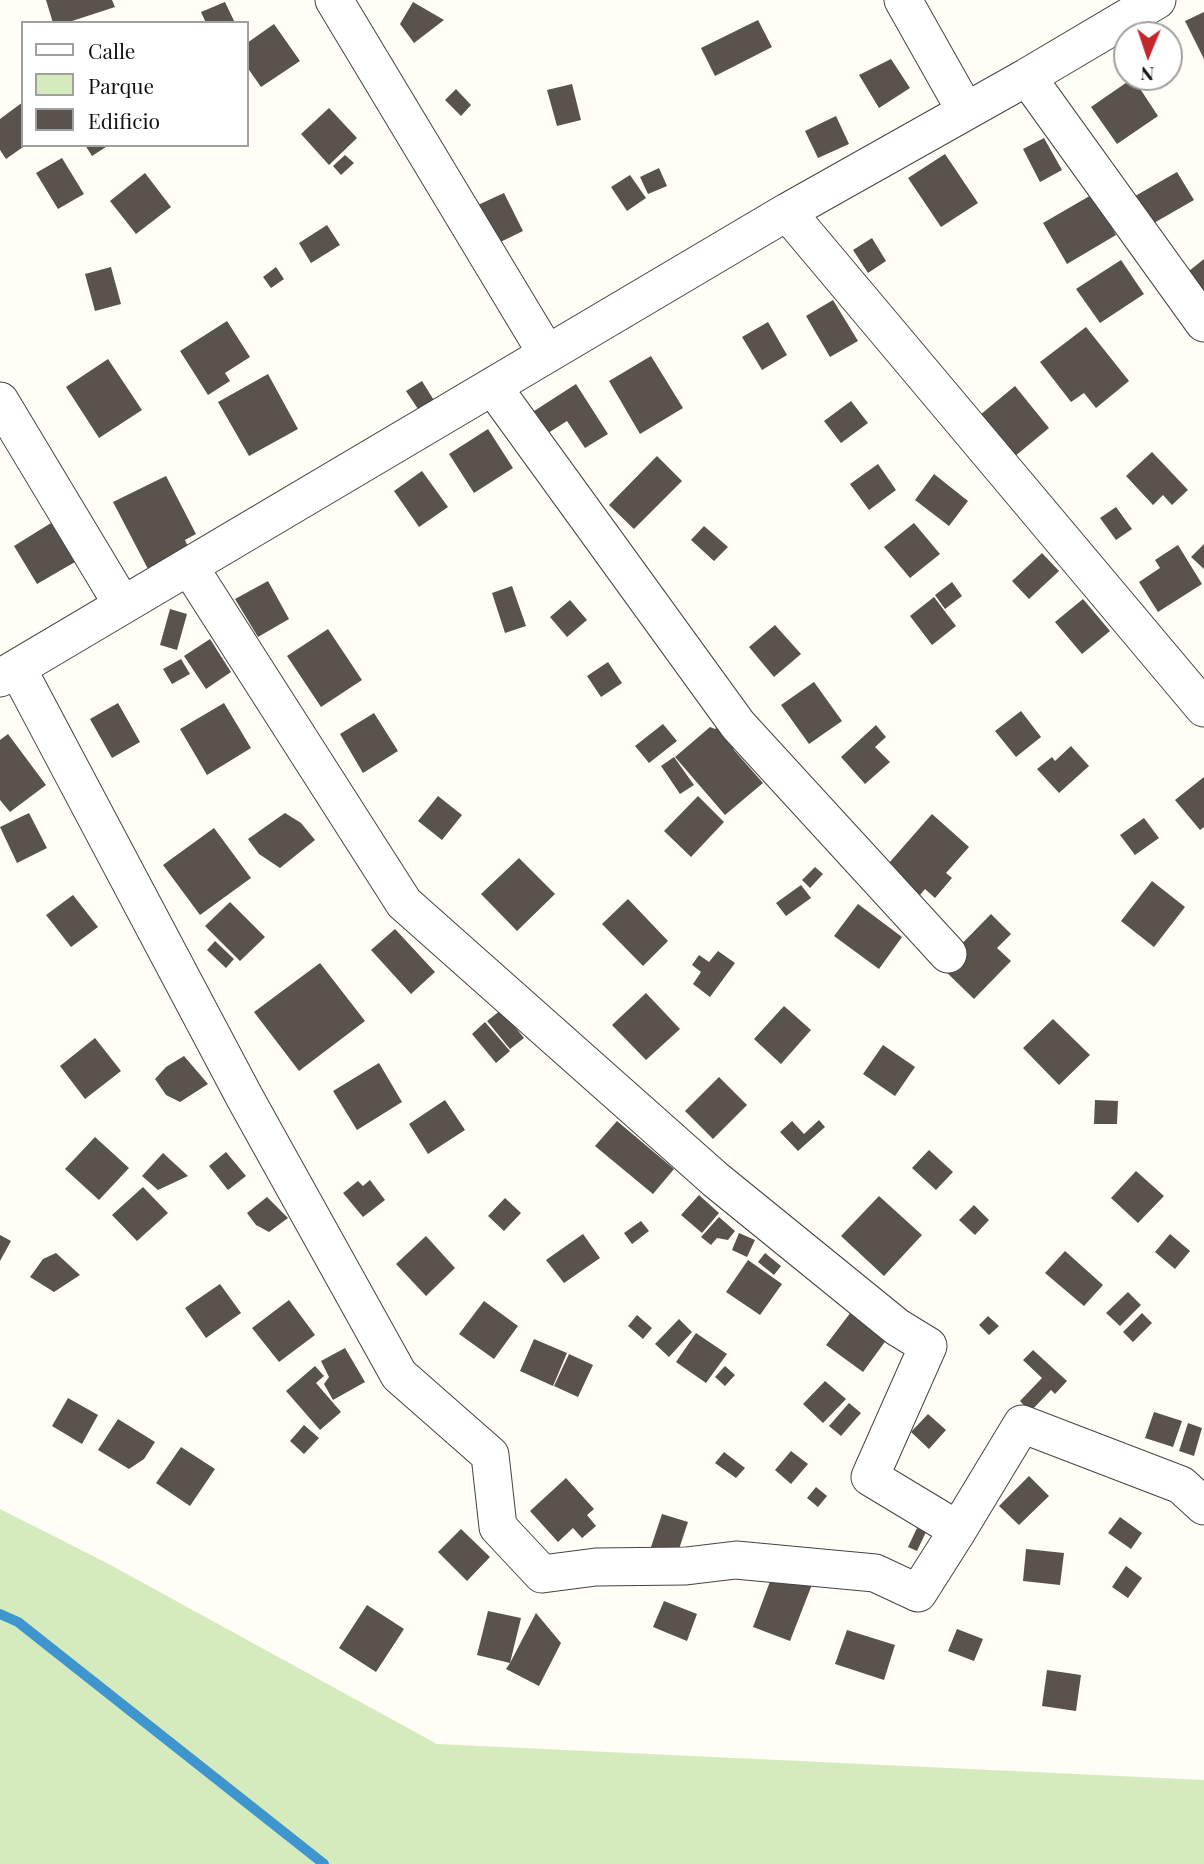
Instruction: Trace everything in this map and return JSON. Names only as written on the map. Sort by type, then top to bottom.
[{"type":"street","points":[[334,0],[547,354]]},
{"type":"street","points":[[903,0],[965,110]]},
{"type":"street","points":[[1157,0],[1027,77],[787,212],[190,568],[122,604],[8,673],[399,1375],[490,1455],[498,1527],[542,1574],[596,1567],[686,1566],[736,1560],[875,1573],[918,1593],[1022,1424],[1181,1485],[1204,1506]]},
{"type":"street","points":[[1027,77],[1204,323]]},
{"type":"street","points":[[787,212],[1204,708]]},
{"type":"street","points":[[493,387],[738,724],[948,954]]},
{"type":"street","points":[[0,401],[122,604]]},
{"type":"street","points":[[190,568],[404,903],[716,1180],[897,1327],[928,1346],[870,1477],[958,1530]]},
{"type":"green space","points":[[0,1509],[105,1562],[437,1744],[1204,1780],[1204,1864],[0,1864]]},
{"type":"building","points":[[46,0],[112,0],[115,7],[72,21],[52,21]]},
{"type":"building","points":[[225,2],[234,21],[205,21],[201,12]]},
{"type":"building","points":[[413,2],[444,20],[414,43],[400,24]]},
{"type":"building","points":[[1204,12],[1204,59],[1185,21]]},
{"type":"building","points":[[758,20],[772,47],[715,76],[701,48]]},
{"type":"building","points":[[274,24],[300,61],[261,87],[248,68],[248,42]]},
{"type":"building","points":[[891,59],[910,88],[879,108],[859,75]]},
{"type":"building","points":[[572,84],[581,120],[557,126],[547,90]]},
{"type":"building","points":[[456,89],[471,105],[461,116],[445,100]]},
{"type":"building","points":[[1114,91],[1142,91],[1158,116],[1117,144],[1091,107]]},
{"type":"building","points":[[21,103],[23,147],[6,159],[0,150],[0,119]]},
{"type":"building","points":[[329,108],[357,138],[329,165],[301,134]]},
{"type":"building","points":[[836,116],[849,144],[818,158],[805,131]]},
{"type":"building","points":[[1044,138],[1062,170],[1040,182],[1023,149]]},
{"type":"building","points":[[86,147],[106,147],[92,156]]},
{"type":"building","points":[[945,154],[978,203],[941,227],[908,178]]},
{"type":"building","points":[[345,155],[354,163],[341,175],[333,166]]},
{"type":"building","points":[[62,158],[84,194],[58,209],[36,173]]},
{"type":"building","points":[[659,168],[667,186],[648,194],[640,177]]},
{"type":"building","points":[[1177,172],[1194,200],[1140,231],[1123,203]]},
{"type":"building","points":[[145,173],[171,207],[136,234],[110,201]]},
{"type":"building","points":[[630,175],[646,198],[627,211],[611,187]]},
{"type":"building","points":[[504,193],[523,231],[486,249],[467,210]]},
{"type":"building","points":[[1093,194],[1116,235],[1067,264],[1043,223]]},
{"type":"building","points":[[327,225],[340,245],[311,263],[299,243]]},
{"type":"building","points":[[872,238],[886,261],[868,273],[853,250]]},
{"type":"building","points":[[1204,259],[1204,291],[1189,271]]},
{"type":"building","points":[[1121,260],[1144,294],[1100,323],[1076,289]]},
{"type":"building","points":[[111,267],[121,304],[95,311],[85,274]]},
{"type":"building","points":[[276,267],[284,279],[271,288],[263,277]]},
{"type":"building","points":[[833,300],[858,341],[830,357],[806,316]]},
{"type":"building","points":[[227,321],[250,357],[225,373],[230,381],[208,395],[180,351]]},
{"type":"building","points":[[768,322],[787,355],[762,370],[742,337]]},
{"type":"building","points":[[1086,327],[1129,381],[1096,408],[1084,393],[1071,402],[1040,362]]},
{"type":"building","points":[[651,356],[683,408],[640,434],[609,381]]},
{"type":"building","points":[[108,359],[142,410],[99,438],[66,387]]},
{"type":"building","points":[[268,374],[298,429],[249,456],[218,402]]},
{"type":"building","points":[[422,381],[435,402],[420,412],[406,391]]},
{"type":"building","points":[[576,384],[608,434],[585,448],[567,421],[545,435],[531,413]]},
{"type":"building","points":[[1015,386],[1049,428],[1014,457],[980,415]]},
{"type":"building","points":[[851,401],[868,423],[841,443],[824,421]]},
{"type":"building","points":[[488,429],[513,468],[474,493],[449,454]]},
{"type":"building","points":[[1152,452],[1188,490],[1172,505],[1163,495],[1153,505],[1126,476]]},
{"type":"building","points":[[657,456],[682,481],[634,529],[609,505]]},
{"type":"building","points":[[878,464],[896,490],[869,510],[850,484]]},
{"type":"building","points":[[422,471],[448,507],[419,527],[394,491]]},
{"type":"building","points":[[934,474],[968,501],[949,526],[915,500]]},
{"type":"building","points":[[166,476],[196,534],[185,540],[190,551],[149,571],[113,502]]},
{"type":"building","points":[[1116,507],[1132,529],[1116,540],[1100,518]]},
{"type":"building","points":[[51,523],[75,562],[37,584],[14,546]]},
{"type":"building","points":[[914,523],[940,554],[910,578],[884,547]]},
{"type":"building","points":[[704,526],[728,547],[714,561],[691,540]]},
{"type":"building","points":[[1204,544],[1204,569],[1191,557]]},
{"type":"building","points":[[1178,545],[1202,584],[1158,612],[1139,582],[1160,568],[1155,560]]},
{"type":"building","points":[[1042,553],[1059,571],[1029,599],[1012,581]]},
{"type":"building","points":[[268,581],[289,619],[258,637],[235,599]]},
{"type":"building","points":[[952,582],[962,596],[945,609],[935,595]]},
{"type":"building","points":[[512,586],[526,626],[505,633],[492,593]]},
{"type":"building","points":[[934,597],[956,626],[932,645],[910,616]]},
{"type":"building","points":[[1083,599],[1110,631],[1082,654],[1055,622]]},
{"type":"building","points":[[570,600],[587,620],[567,637],[550,617]]},
{"type":"building","points":[[170,609],[187,614],[177,650],[160,645]]},
{"type":"building","points":[[775,625],[801,654],[774,677],[749,647]]},
{"type":"building","points":[[328,629],[362,680],[321,707],[287,656]]},
{"type":"building","points":[[210,639],[231,672],[206,689],[184,656]]},
{"type":"building","points":[[181,659],[190,674],[172,684],[163,669]]},
{"type":"building","points":[[608,662],[622,683],[601,697],[587,676]]},
{"type":"building","points":[[814,682],[842,721],[809,744],[781,705]]},
{"type":"building","points":[[118,703],[140,742],[112,758],[90,719]]},
{"type":"building","points":[[224,703],[251,748],[207,775],[180,729]]},
{"type":"building","points":[[1021,711],[1041,737],[1016,757],[995,731]]},
{"type":"building","points":[[374,713],[398,751],[363,773],[340,734]]},
{"type":"building","points":[[728,719],[745,739],[733,749],[763,783],[725,815],[675,757],[710,727],[715,729]]},
{"type":"building","points":[[663,724],[677,741],[649,763],[635,746]]},
{"type":"building","points":[[876,725],[886,737],[875,747],[890,762],[865,784],[841,757]]},
{"type":"building","points":[[8,734],[46,785],[10,812],[0,800],[0,740]]},
{"type":"building","points":[[1071,746],[1089,766],[1059,793],[1037,769],[1052,757],[1055,761]]},
{"type":"building","points":[[674,757],[694,785],[680,794],[661,766]]},
{"type":"building","points":[[1204,777],[1204,827],[1200,830],[1175,800]]},
{"type":"building","points":[[438,796],[462,815],[442,840],[418,821]]},
{"type":"building","points":[[698,796],[724,822],[691,857],[664,831]]},
{"type":"building","points":[[29,813],[47,848],[17,863],[0,827]]},
{"type":"building","points":[[285,813],[301,823],[315,840],[280,868],[259,854],[248,839]]},
{"type":"building","points":[[932,814],[969,847],[946,873],[952,878],[935,898],[925,889],[915,901],[882,871]]},
{"type":"building","points":[[1144,818],[1159,838],[1135,855],[1120,835]]},
{"type":"building","points":[[214,828],[251,878],[200,915],[163,865]]},
{"type":"building","points":[[519,858],[555,894],[517,931],[481,894]]},
{"type":"building","points":[[815,867],[823,874],[810,888],[802,880]]},
{"type":"building","points":[[1152,881],[1185,907],[1154,947],[1121,921]]},
{"type":"building","points":[[801,885],[811,898],[786,916],[776,903]]},
{"type":"building","points":[[73,895],[98,927],[71,947],[46,915]]},
{"type":"building","points":[[628,899],[668,941],[643,966],[602,924]]},
{"type":"building","points":[[230,902],[265,937],[240,961],[205,926]]},
{"type":"building","points":[[858,904],[902,937],[879,969],[834,936]]},
{"type":"building","points":[[991,914],[1011,934],[997,948],[1011,961],[974,999],[940,966]]},
{"type":"building","points":[[395,929],[435,972],[411,994],[371,950]]},
{"type":"building","points":[[215,941],[234,959],[226,968],[207,950]]},
{"type":"building","points":[[718,951],[735,963],[710,997],[693,984],[701,972],[692,965],[699,955],[709,962]]},
{"type":"building","points":[[320,963],[365,1021],[299,1071],[254,1012]]},
{"type":"building","points":[[646,993],[680,1029],[646,1060],[612,1025]]},
{"type":"building","points":[[784,1006],[811,1030],[781,1064],[754,1039]]},
{"type":"building","points":[[501,1010],[524,1038],[510,1049],[487,1021]]},
{"type":"building","points":[[1053,1019],[1090,1055],[1059,1085],[1023,1048]]},
{"type":"building","points":[[485,1022],[510,1051],[496,1063],[472,1034]]},
{"type":"building","points":[[95,1038],[121,1071],[85,1099],[60,1066]]},
{"type":"building","points":[[883,1045],[915,1067],[895,1096],[863,1074]]},
{"type":"building","points":[[184,1056],[208,1084],[180,1102],[166,1095],[155,1079],[166,1067]]},
{"type":"building","points":[[379,1063],[402,1102],[357,1130],[333,1091]]},
{"type":"building","points":[[719,1077],[747,1105],[713,1139],[685,1111]]},
{"type":"building","points":[[445,1100],[465,1130],[428,1154],[409,1124]]},
{"type":"building","points":[[1095,1100],[1118,1101],[1117,1124],[1094,1124]]},
{"type":"building","points":[[819,1120],[825,1127],[798,1151],[780,1132],[792,1121],[804,1134]]},
{"type":"building","points":[[617,1121],[674,1169],[653,1194],[595,1146]]},
{"type":"building","points":[[95,1137],[129,1168],[99,1200],[65,1169]]},
{"type":"building","points":[[929,1150],[953,1172],[936,1190],[912,1168]]},
{"type":"building","points":[[226,1152],[246,1176],[228,1190],[209,1166]]},
{"type":"building","points":[[163,1153],[188,1176],[158,1190],[142,1176]]},
{"type":"building","points":[[1136,1171],[1164,1196],[1138,1223],[1111,1198]]},
{"type":"building","points":[[370,1180],[385,1200],[363,1217],[343,1193],[358,1181],[363,1186]]},
{"type":"building","points":[[143,1187],[168,1213],[137,1241],[112,1215]]},
{"type":"building","points":[[699,1195],[719,1213],[702,1233],[681,1215]]},
{"type":"building","points":[[879,1196],[922,1235],[884,1276],[841,1236]]},
{"type":"building","points":[[267,1197],[288,1218],[269,1232],[256,1225],[247,1213]]},
{"type":"building","points":[[505,1198],[521,1213],[504,1231],[488,1216]]},
{"type":"building","points":[[974,1205],[989,1220],[975,1235],[959,1220]]},
{"type":"building","points":[[719,1217],[735,1231],[728,1240],[717,1238],[711,1245],[701,1237]]},
{"type":"building","points":[[641,1221],[649,1231],[632,1244],[624,1233]]},
{"type":"building","points":[[739,1233],[755,1240],[747,1257],[732,1250]]},
{"type":"building","points":[[583,1234],[600,1258],[564,1283],[546,1260]]},
{"type":"building","points":[[1170,1234],[1190,1251],[1175,1269],[1155,1252]]},
{"type":"building","points":[[0,1235],[11,1241],[0,1261]]},
{"type":"building","points":[[426,1236],[455,1268],[426,1296],[396,1264]]},
{"type":"building","points":[[1065,1251],[1103,1285],[1084,1306],[1045,1273]]},
{"type":"building","points":[[56,1253],[80,1275],[54,1292],[30,1277],[43,1259]]},
{"type":"building","points":[[765,1253],[781,1266],[774,1275],[758,1262]]},
{"type":"building","points":[[748,1260],[782,1284],[760,1315],[726,1292]]},
{"type":"building","points":[[220,1284],[241,1313],[206,1338],[185,1308]]},
{"type":"building","points":[[1128,1292],[1141,1305],[1120,1326],[1106,1313]]},
{"type":"building","points":[[289,1300],[315,1335],[279,1362],[252,1328]]},
{"type":"building","points":[[484,1301],[518,1326],[494,1359],[459,1334]]},
{"type":"building","points":[[851,1312],[887,1339],[863,1372],[826,1345]]},
{"type":"building","points":[[1142,1313],[1152,1323],[1133,1342],[1123,1332]]},
{"type":"building","points":[[637,1315],[652,1328],[643,1339],[628,1326]]},
{"type":"building","points":[[988,1316],[999,1326],[989,1335],[979,1325]]},
{"type":"building","points":[[679,1319],[692,1332],[669,1357],[655,1344]]},
{"type":"building","points":[[696,1333],[727,1354],[706,1383],[676,1362]]},
{"type":"building","points":[[534,1339],[567,1353],[553,1386],[520,1371]]},
{"type":"building","points":[[345,1348],[365,1382],[333,1400],[324,1384],[329,1377],[321,1361]]},
{"type":"building","points":[[1033,1350],[1067,1381],[1055,1394],[1051,1390],[1030,1412],[1020,1401],[1042,1378],[1023,1360]]},
{"type":"building","points":[[569,1354],[593,1365],[578,1397],[554,1386]]},
{"type":"building","points":[[315,1366],[324,1376],[316,1383],[341,1412],[320,1430],[286,1391]]},
{"type":"building","points":[[725,1366],[735,1375],[725,1386],[715,1377]]},
{"type":"building","points":[[825,1381],[846,1399],[823,1423],[803,1404]]},
{"type":"building","points":[[68,1398],[98,1415],[82,1444],[52,1426]]},
{"type":"building","points":[[849,1403],[861,1413],[841,1436],[829,1426]]},
{"type":"building","points":[[1154,1412],[1182,1421],[1173,1447],[1145,1438]]},
{"type":"building","points":[[928,1414],[946,1430],[929,1449],[911,1432]]},
{"type":"building","points":[[118,1419],[155,1442],[144,1459],[129,1469],[98,1450]]},
{"type":"building","points":[[1188,1423],[1202,1428],[1194,1456],[1179,1451]]},
{"type":"building","points":[[304,1425],[319,1438],[304,1454],[290,1441]]},
{"type":"building","points":[[181,1447],[215,1469],[190,1506],[156,1483]]},
{"type":"building","points":[[791,1451],[808,1464],[791,1484],[775,1470]]},
{"type":"building","points":[[724,1452],[745,1468],[736,1478],[715,1463]]},
{"type":"building","points":[[1029,1476],[1049,1496],[1019,1525],[999,1506]]},
{"type":"building","points":[[566,1478],[594,1509],[587,1515],[596,1526],[582,1538],[573,1528],[558,1542],[530,1511]]},
{"type":"building","points":[[816,1487],[827,1496],[818,1507],[807,1498]]},
{"type":"building","points":[[662,1514],[688,1522],[676,1558],[650,1550]]},
{"type":"building","points":[[1120,1517],[1142,1533],[1131,1549],[1108,1533]]},
{"type":"building","points":[[917,1528],[926,1532],[917,1551],[908,1547]]},
{"type":"building","points":[[461,1529],[490,1557],[467,1581],[438,1552]]},
{"type":"building","points":[[1026,1549],[1064,1553],[1060,1585],[1023,1581]]},
{"type":"building","points":[[1126,1566],[1142,1578],[1128,1598],[1112,1587]]},
{"type":"building","points":[[775,1568],[813,1582],[790,1641],[753,1627]]},
{"type":"building","points":[[664,1601],[697,1614],[687,1641],[653,1627]]},
{"type":"building","points":[[367,1605],[404,1629],[376,1672],[339,1648]]},
{"type":"building","points":[[488,1611],[521,1618],[510,1663],[477,1655]]},
{"type":"building","points":[[536,1613],[561,1643],[539,1686],[506,1669]]},
{"type":"building","points":[[957,1629],[983,1639],[974,1661],[948,1651]]},
{"type":"building","points":[[847,1630],[895,1645],[884,1680],[835,1664]]},
{"type":"building","points":[[1047,1670],[1081,1675],[1076,1711],[1042,1706]]},
{"type":"waterway","points":[[0,1614],[18,1622],[324,1864]]}]
